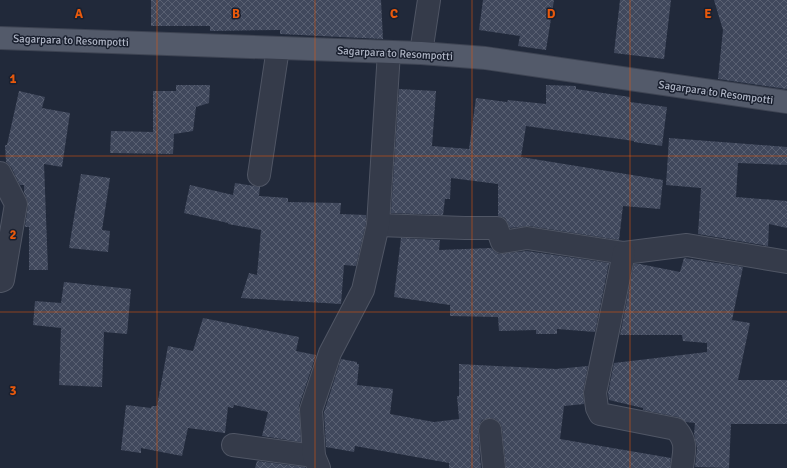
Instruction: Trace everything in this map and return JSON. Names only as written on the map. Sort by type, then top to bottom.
[{"type":"main road","name":"Sagarpara to Resompotti","points":[[0,38],[421,53],[485,58],[787,102]]},
{"type":"street","points":[[421,53],[429,0]]},
{"type":"street","points":[[259,174],[278,48]]},
{"type":"street","points":[[233,445],[317,462],[311,410],[330,353],[363,290],[378,225],[389,52]]},
{"type":"street","points":[[0,173],[16,204],[3,280],[0,281]]},
{"type":"street","points":[[378,225],[497,228],[502,242],[527,238],[624,252],[687,245],[787,262]]},
{"type":"street","points":[[624,252],[596,393],[597,408],[600,414],[676,429],[683,438],[684,452],[682,468]]},
{"type":"street","points":[[490,430],[494,468]]},
{"type":"building","points":[[151,0],[381,0],[383,39],[280,34],[280,30],[210,31],[210,26],[151,26]]},
{"type":"building","points":[[483,0],[554,0],[546,50],[518,46],[520,36],[479,30]]},
{"type":"building","points":[[620,0],[671,0],[664,59],[614,53]]},
{"type":"building","points":[[714,0],[787,0],[787,89],[718,79],[723,30]]},
{"type":"building","points":[[176,85],[210,85],[209,103],[196,107],[193,131],[174,134],[173,154],[110,153],[111,131],[153,132],[153,91],[176,91]]},
{"type":"building","points":[[546,85],[576,86],[576,89],[630,97],[630,102],[667,107],[662,146],[526,126],[521,157],[663,180],[660,209],[623,206],[619,240],[529,226],[510,228],[505,218],[498,216],[498,184],[451,178],[450,199],[445,199],[443,215],[391,213],[399,89],[436,91],[432,146],[469,149],[476,98],[507,102],[508,100],[546,104]]},
{"type":"building","points":[[19,91],[45,97],[42,108],[70,113],[62,167],[44,164],[48,270],[29,270],[29,227],[25,227],[28,206],[27,199],[24,192],[24,185],[20,185],[11,167],[6,162],[5,145],[7,145]]},
{"type":"building","points":[[669,138],[787,147],[787,165],[738,163],[736,197],[787,201],[787,228],[769,224],[768,246],[698,234],[701,188],[666,185]]},
{"type":"building","points":[[81,174],[110,178],[102,230],[110,231],[108,252],[69,248]]},
{"type":"building","points":[[235,183],[260,187],[259,196],[288,198],[288,202],[341,203],[340,214],[366,215],[366,223],[356,266],[344,265],[341,304],[241,298],[249,273],[257,275],[261,230],[228,224],[184,213],[190,185],[233,195]]},
{"type":"building","points":[[401,238],[440,240],[439,250],[491,248],[499,254],[527,251],[609,263],[595,332],[557,329],[557,334],[536,334],[536,330],[499,331],[498,317],[450,316],[450,305],[394,297]]},
{"type":"building","points":[[684,258],[743,267],[732,320],[750,323],[738,380],[787,380],[787,424],[731,424],[729,468],[695,467],[697,448],[694,434],[695,423],[686,422],[678,417],[643,410],[643,408],[609,400],[608,393],[614,363],[707,352],[707,343],[683,341],[682,335],[620,335],[634,264],[680,272]]},
{"type":"building","points":[[64,282],[131,289],[127,334],[104,332],[102,387],[59,385],[61,328],[33,325],[35,301],[61,303]]},
{"type":"building","points":[[203,318],[299,337],[296,351],[316,355],[299,406],[301,442],[262,436],[268,412],[234,405],[233,408],[228,407],[225,433],[188,428],[182,456],[141,448],[141,453],[121,450],[126,405],[151,408],[152,406],[157,406],[168,346],[193,351]]},
{"type":"building","points":[[341,359],[357,362],[357,364],[359,364],[357,385],[393,389],[390,414],[434,422],[459,419],[457,396],[459,396],[459,364],[556,369],[588,366],[583,391],[584,404],[564,406],[560,439],[671,458],[670,468],[506,468],[502,428],[500,423],[495,419],[489,418],[482,420],[478,431],[481,468],[449,468],[449,463],[355,446],[354,452],[326,447],[324,412]]},
{"type":"building","points":[[257,461],[305,467],[305,468],[255,468]]}]
